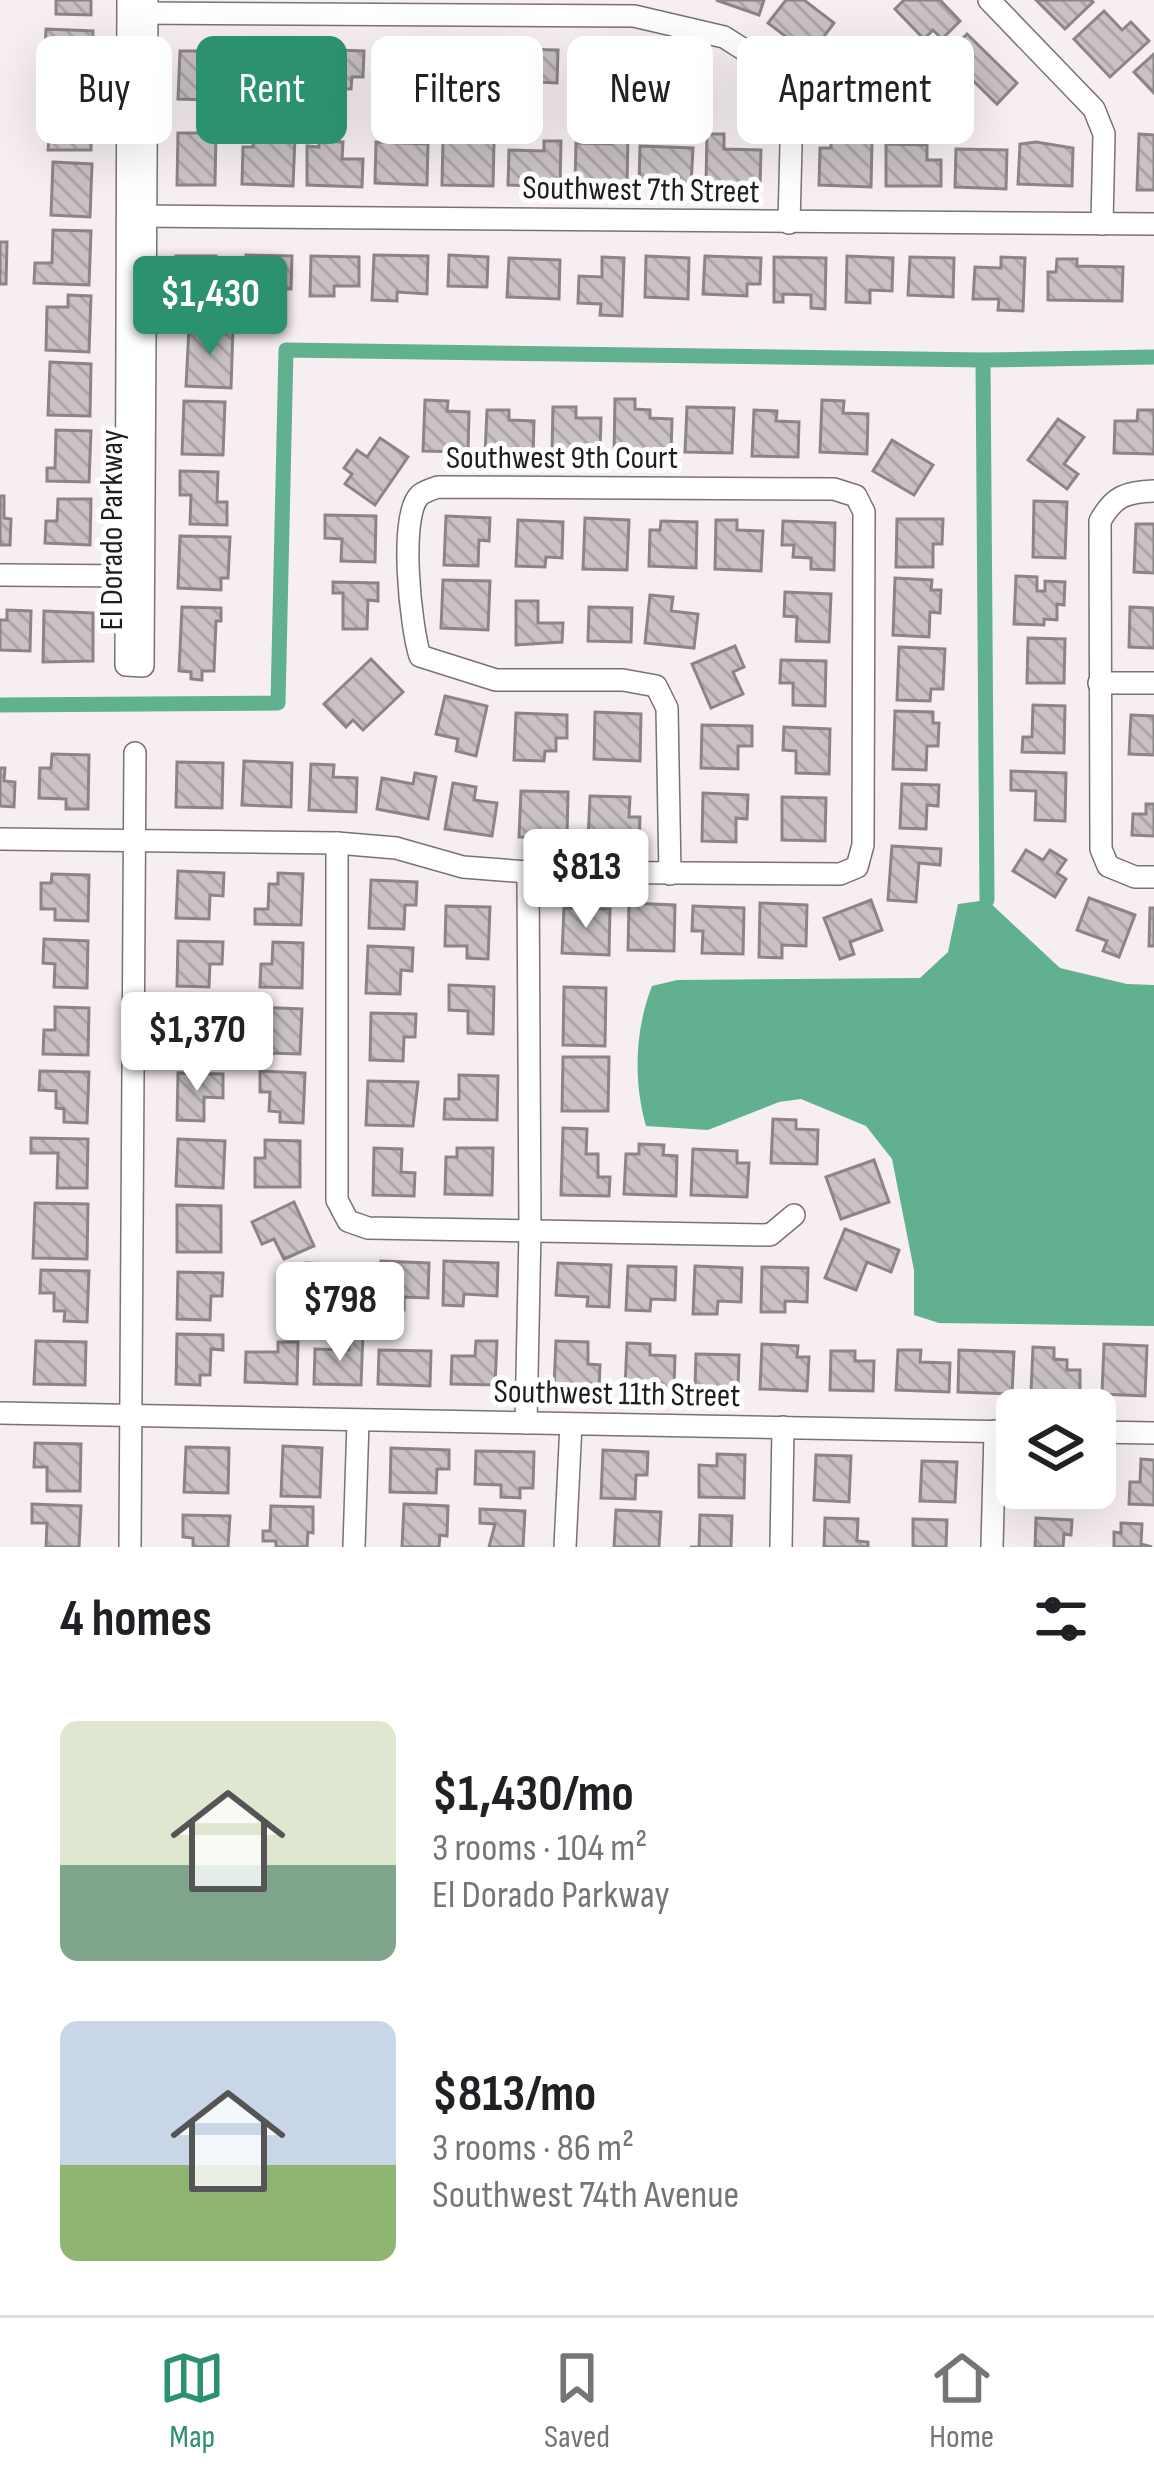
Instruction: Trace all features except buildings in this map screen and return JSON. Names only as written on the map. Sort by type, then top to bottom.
[{"type":"street","points":[[989,0],[1094,109],[1104,134],[1102,224]]},
{"type":"street","points":[[137,7],[634,16],[724,38],[786,83],[792,106],[789,223]]},
{"type":"street","name":"El Dorado Parkway","points":[[135,665],[137,7]]},
{"type":"street","name":"Southwest 7th Street","points":[[136,216],[1154,224]]},
{"type":"street","name":"Southwest 9th Court","points":[[438,487],[834,489],[856,496],[864,512],[862,845],[857,867],[840,874],[670,874],[668,708],[656,686],[623,680],[496,680],[420,656],[411,630],[409,516],[418,496],[438,487]]},
{"type":"street","points":[[1154,491],[1130,491],[1111,501],[1100,521],[1101,849],[1108,866],[1135,878],[1154,877]]},
{"type":"street","points":[[0,575],[134,576]]},
{"type":"street","points":[[1100,683],[1154,682]]},
{"type":"street","points":[[130,1547],[134,753]]},
{"type":"street","points":[[0,839],[337,843],[396,848],[463,867],[670,874]]},
{"type":"street","points":[[337,843],[337,1200],[348,1220],[368,1228],[770,1235],[794,1215]]},
{"type":"street","points":[[526,1424],[528,872]]},
{"type":"street","name":"Southwest 11th Street","points":[[0,1413],[996,1431]]},
{"type":"street","points":[[354,1547],[358,1421]]},
{"type":"street","points":[[565,1547],[571,1424]]},
{"type":"street","points":[[781,1547],[783,1427]]},
{"type":"street","points":[[1116,1432],[1154,1433]]},
{"type":"street","points":[[992,1547],[997,1509]]},
{"type":"shaded area","points":[[987,900],[1060,968],[1127,984],[1154,985],[1154,1326],[939,1323],[914,1315],[914,1270],[892,1159],[866,1126],[801,1099],[779,1102],[708,1130],[646,1126],[638,1055],[652,986],[677,980],[920,978],[948,952],[958,904]]},
{"type":"waterway","points":[[0,705],[278,703],[286,350],[983,360]]},
{"type":"waterway","points":[[987,900],[983,360],[1154,357]]}]
